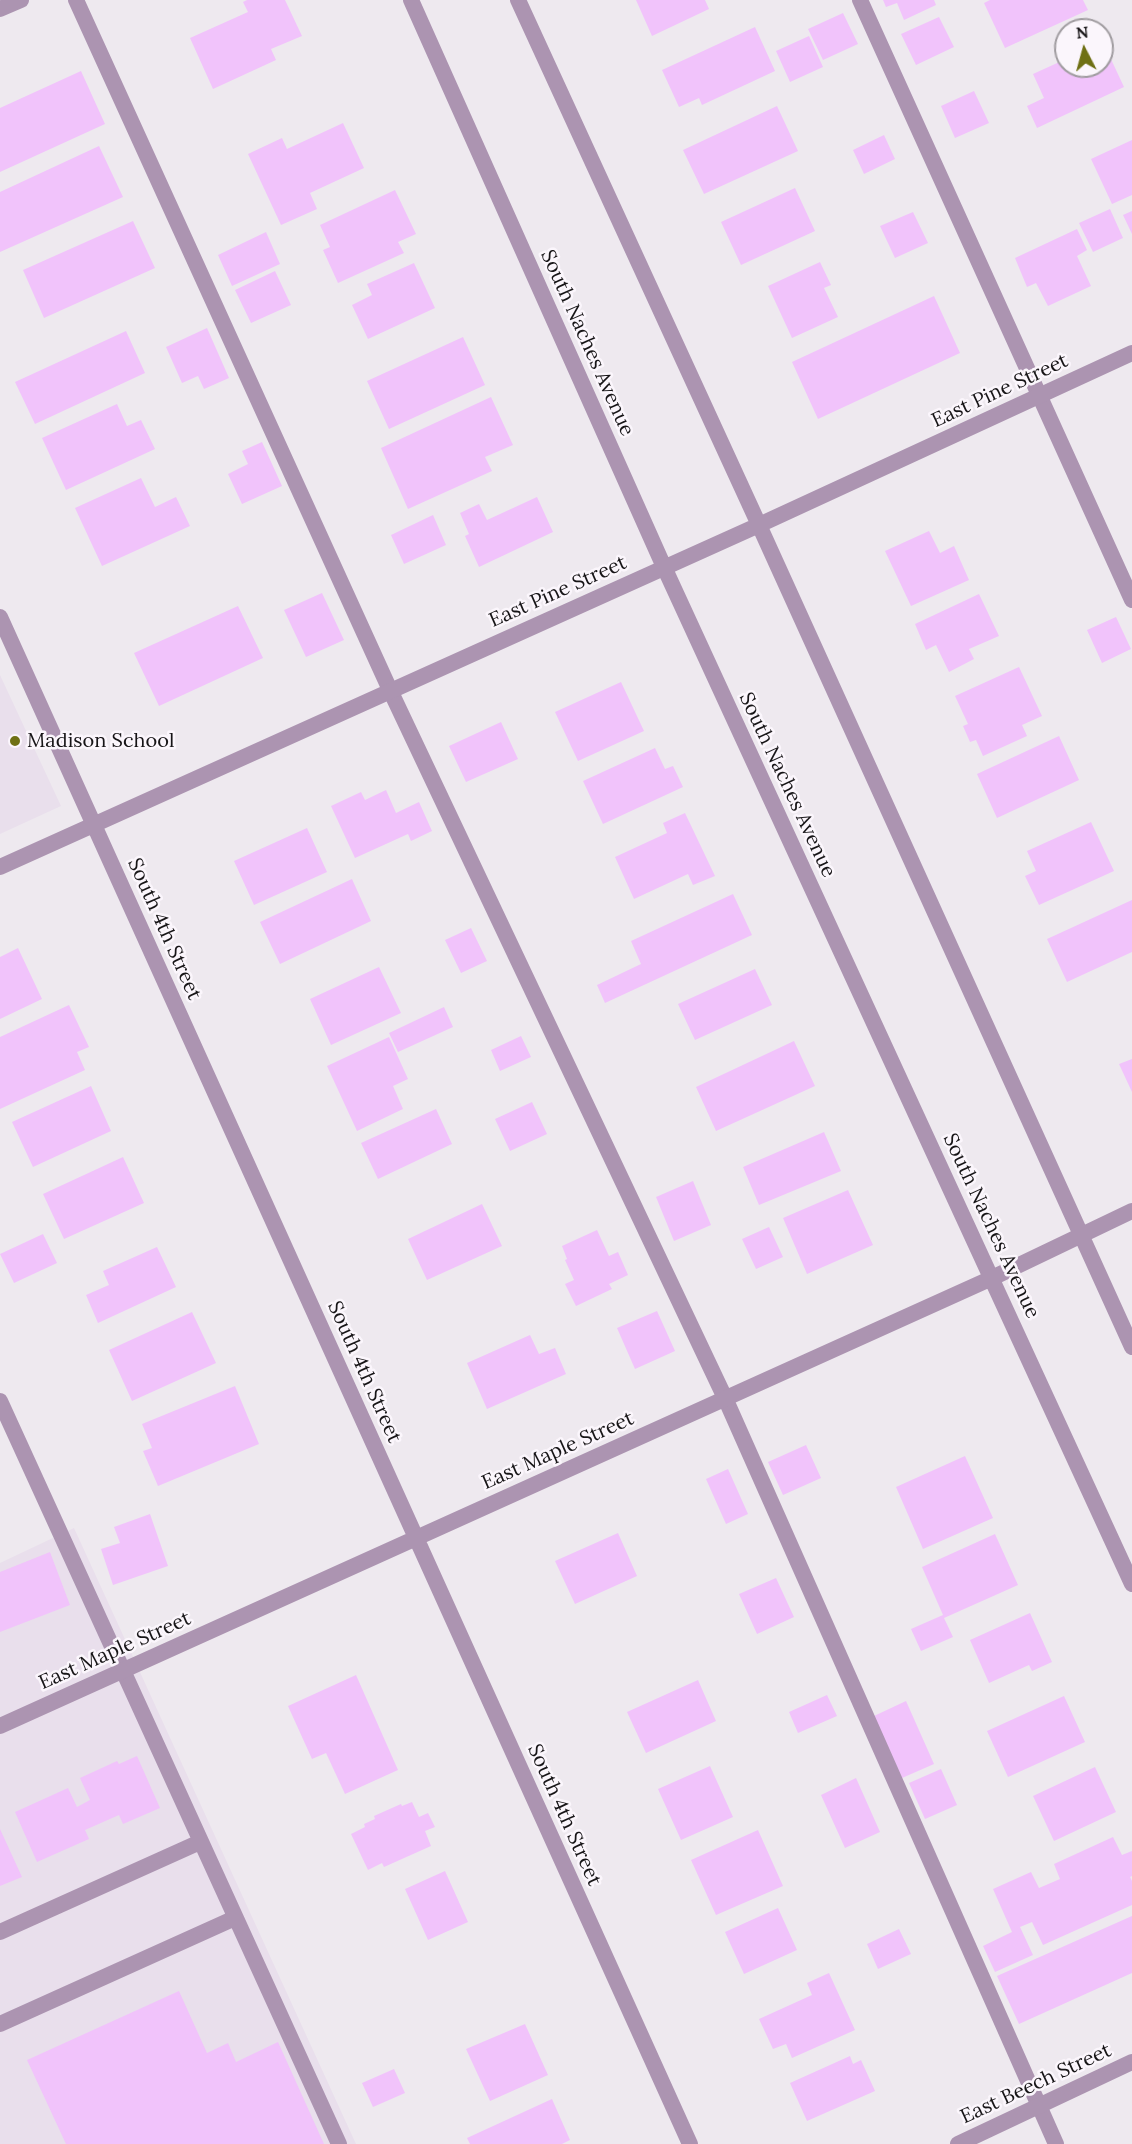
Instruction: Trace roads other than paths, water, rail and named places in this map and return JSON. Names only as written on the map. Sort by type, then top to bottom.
[{"type":"street","points":[[0,9],[21,0]]},
{"type":"street","points":[[76,0],[390,690],[725,1398],[1056,2144]]},
{"type":"street","name":"South Naches Avenue","points":[[411,0],[664,567],[1132,1584]]},
{"type":"street","points":[[518,0],[1132,1347]]},
{"type":"street","points":[[861,0],[1132,600]]},
{"type":"street","name":"East Pine Street","points":[[0,867],[759,525],[1132,353]]},
{"type":"street","name":"South 4th Street","points":[[0,617],[690,2144]]},
{"type":"street","name":"East Maple Street","points":[[0,1726],[992,1278],[1132,1211]]},
{"type":"street","points":[[0,1401],[339,2144]]},
{"type":"street","points":[[0,1932],[201,1842]]},
{"type":"street","points":[[0,2024],[235,1917]]},
{"type":"street","name":"East Beech Street","points":[[958,2144],[1132,2062]]},
{"type":"place","name":"Madison School","points":[[15,741]]}]
